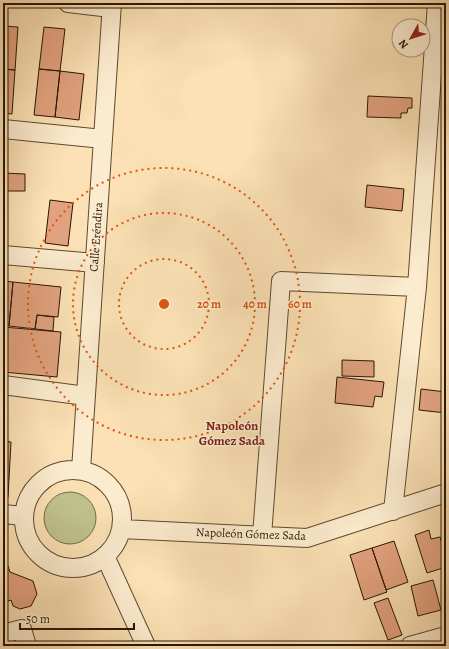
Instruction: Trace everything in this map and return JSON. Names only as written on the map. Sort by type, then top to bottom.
[{"type":"street","points":[[68,3],[112,5]]},
{"type":"street","points":[[393,511],[438,87],[437,3]]},
{"type":"street","name":"Calle Eréndira","points":[[81,470],[112,5]]},
{"type":"street","points":[[3,129],[103,139]]},
{"type":"street","points":[[3,255],[95,263]]},
{"type":"street","points":[[262,536],[280,281],[417,287]]},
{"type":"street","points":[[3,385],[86,396]]},
{"type":"street","points":[[64,470],[81,470],[96,475],[108,485],[117,498],[121,513],[121,529],[115,543],[105,556],[86,566],[75,568],[59,566],[44,558],[32,547],[25,532],[24,516],[27,500],[36,486],[49,475],[64,470]]},
{"type":"street","name":"Napoleón Gómez Sada","points":[[121,529],[307,538],[446,493]]},
{"type":"street","points":[[3,514],[24,516]]},
{"type":"street","points":[[105,556],[146,646]]},
{"type":"street","points":[[3,634],[22,629],[27,646]]},
{"type":"street","points":[[410,646],[446,636]]},
{"type":"green space","points":[[70,492],[80,494],[88,500],[94,508],[96,518],[94,528],[88,536],[80,542],[70,544],[60,542],[52,536],[46,528],[44,518],[46,508],[52,500],[60,494]]},
{"type":"building","points":[[3,26],[18,27],[15,70],[3,69]]},
{"type":"building","points":[[44,27],[65,29],[60,71],[39,69]]},
{"type":"building","points":[[3,69],[15,70],[12,114],[3,113]]},
{"type":"building","points":[[39,69],[60,71],[55,117],[34,115]]},
{"type":"building","points":[[60,71],[84,74],[79,120],[55,117]]},
{"type":"building","points":[[368,96],[412,98],[412,108],[408,108],[407,113],[401,113],[401,118],[367,117]]},
{"type":"building","points":[[3,173],[25,174],[25,191],[3,191]]},
{"type":"building","points":[[367,185],[404,189],[402,211],[365,207]]},
{"type":"building","points":[[50,200],[73,203],[68,246],[45,243]]},
{"type":"building","points":[[3,281],[13,282],[9,326],[3,325]]},
{"type":"building","points":[[13,282],[61,287],[58,317],[37,315],[35,329],[9,326]]},
{"type":"building","points":[[37,315],[54,317],[53,331],[35,329]]},
{"type":"building","points":[[3,327],[61,332],[57,377],[3,372]]},
{"type":"building","points":[[342,360],[374,361],[374,377],[342,376]]},
{"type":"building","points":[[337,377],[384,382],[382,397],[375,396],[373,407],[335,403]]},
{"type":"building","points":[[421,389],[446,392],[446,413],[419,410]]},
{"type":"building","points":[[3,441],[11,442],[8,497],[3,497]]},
{"type":"building","points":[[429,530],[431,539],[440,537],[446,557],[446,567],[427,573],[415,535]]},
{"type":"building","points":[[394,541],[408,582],[386,590],[372,548]]},
{"type":"building","points":[[372,548],[387,592],[364,600],[350,555]]},
{"type":"building","points":[[3,552],[10,572],[33,581],[37,594],[31,606],[20,609],[13,606],[11,600],[3,603]]},
{"type":"building","points":[[433,580],[441,610],[418,616],[411,586]]},
{"type":"building","points":[[388,598],[402,635],[388,640],[374,603]]},
{"type":"district","name":"Napoleón Gómez Sada","points":[[232,432]]}]
